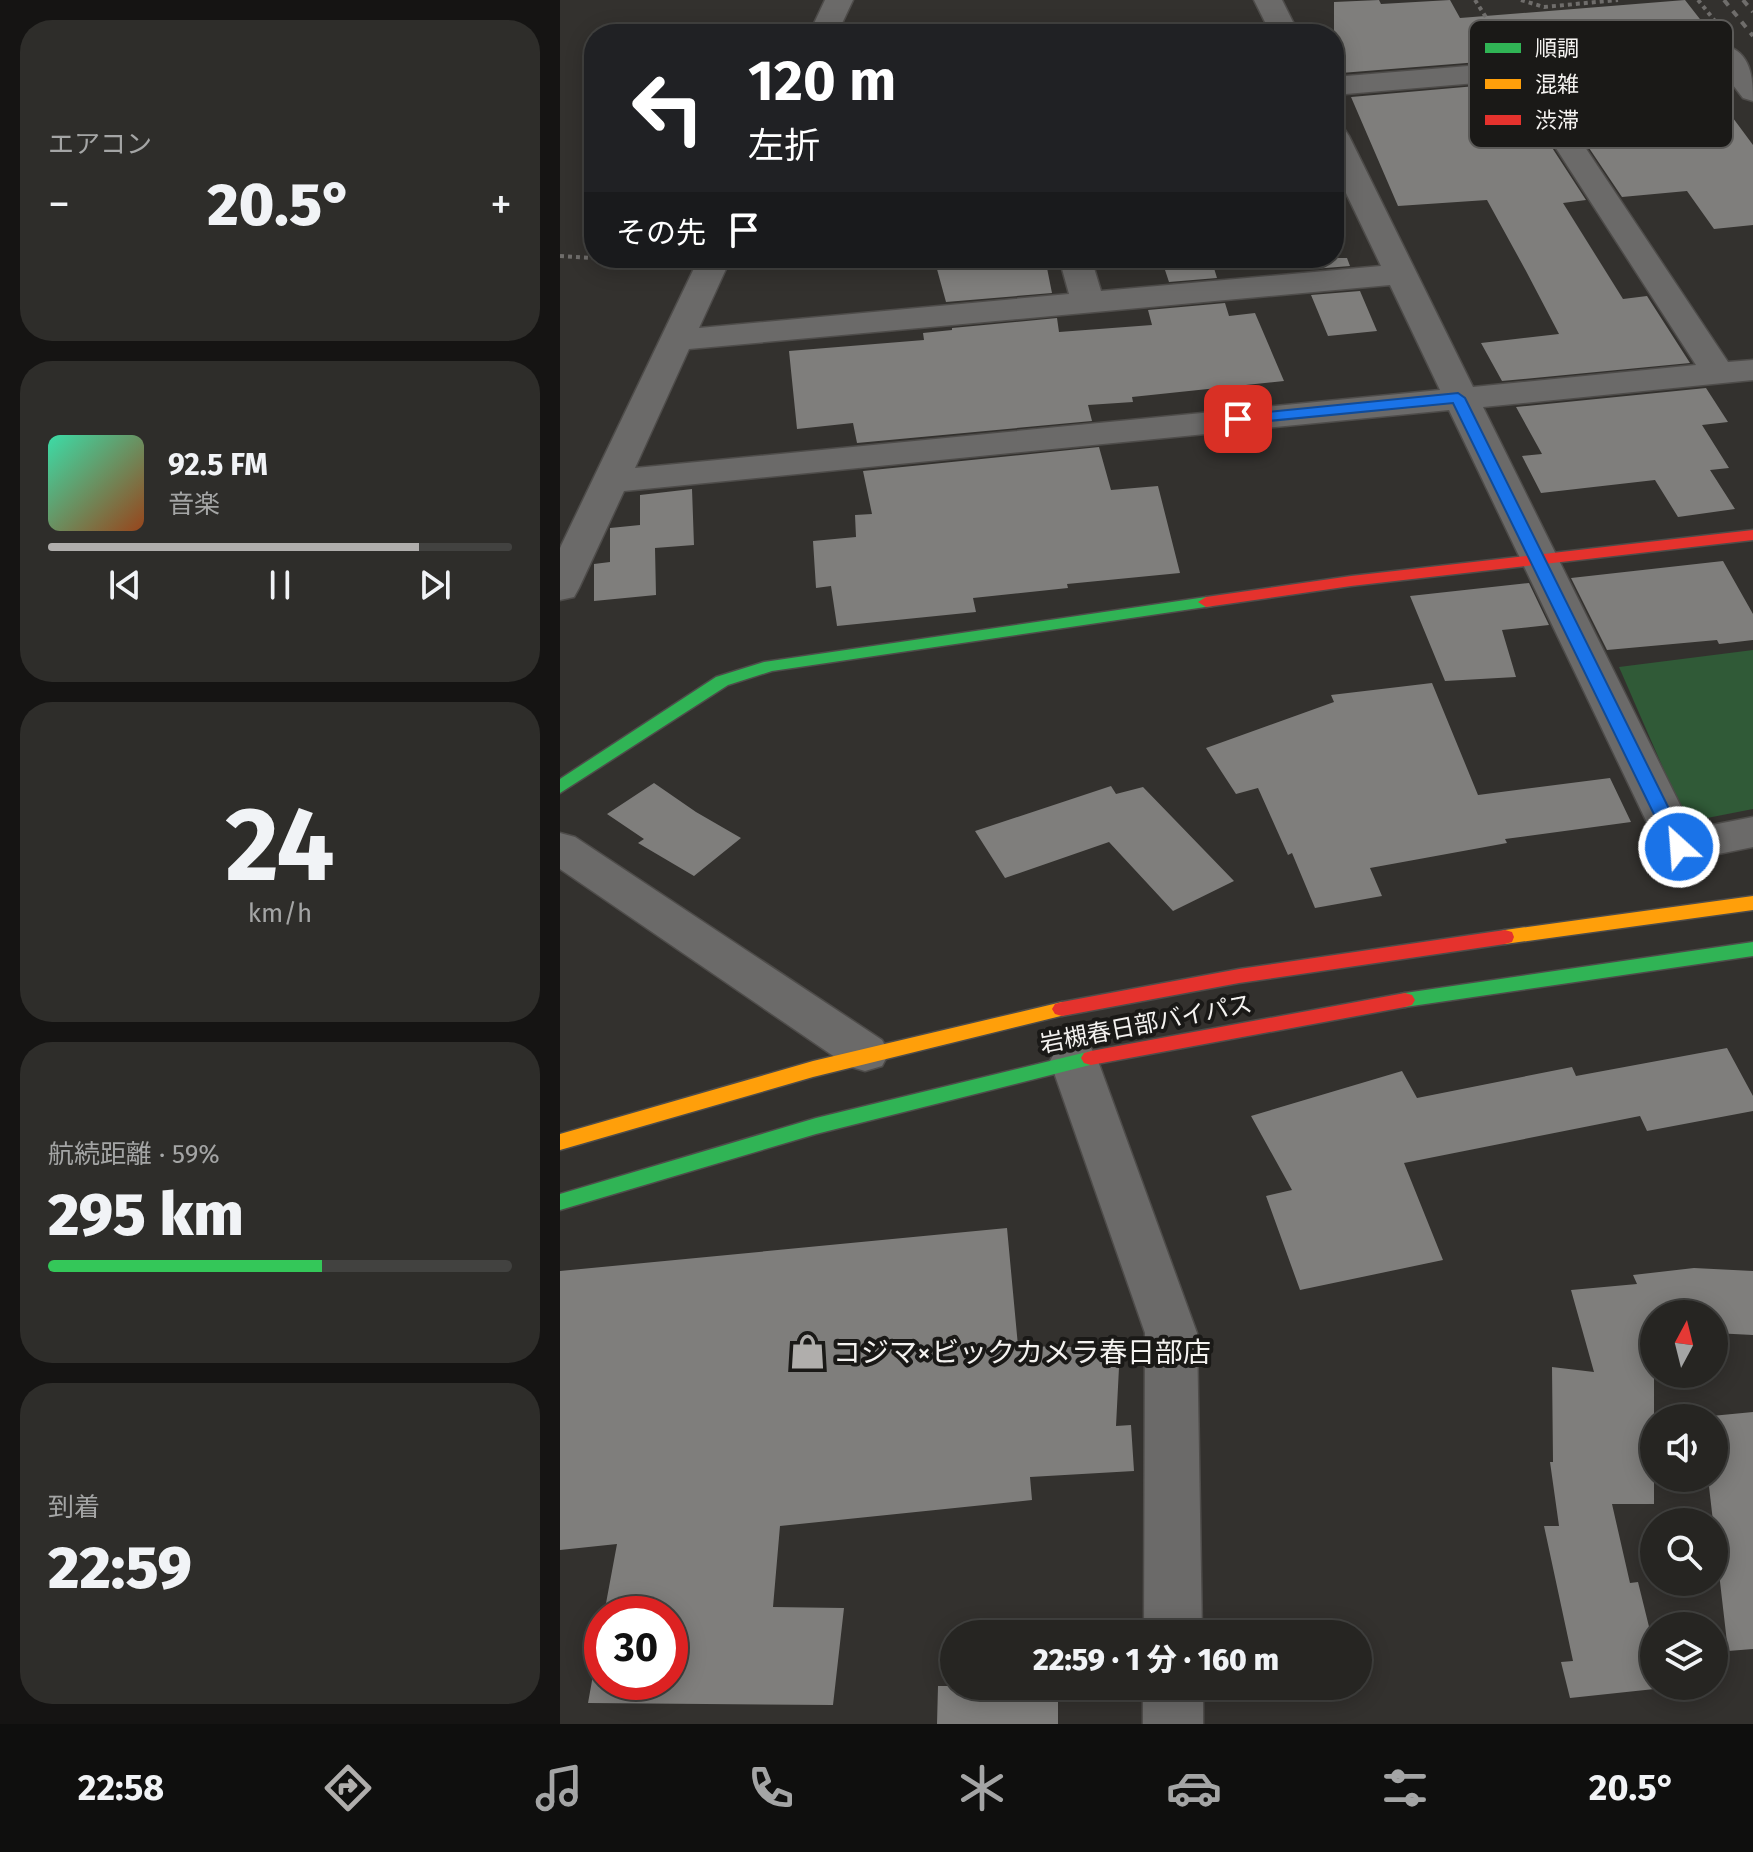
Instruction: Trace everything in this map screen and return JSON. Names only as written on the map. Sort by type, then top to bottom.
[{"type":"main road","points":[[560,787],[722,681],[770,666],[1319,585],[1753,535]]},
{"type":"main road","name":"岩槻春日部バイパス","points":[[560,1142],[865,1053],[1070,1007],[1275,970],[1753,903]]},
{"type":"main road","name":"岩槻春日部バイパス","points":[[560,1202],[726,1150],[1074,1061],[1306,1017],[1753,949]]},
{"type":"street","points":[[828,24],[839,0]]},
{"type":"street","points":[[1268,0],[1280,24]]},
{"type":"street","points":[[1733,66],[1753,92]]},
{"type":"street","points":[[1344,85],[1469,76]]},
{"type":"street","points":[[1571,148],[1718,373]]},
{"type":"street","points":[[1344,157],[1458,398],[1679,847],[1753,832]]},
{"type":"street","points":[[560,588],[711,268]]},
{"type":"street","points":[[1078,268],[1088,304]]},
{"type":"street","points":[[678,340],[1400,274]]},
{"type":"street","points":[[610,481],[1753,370]]},
{"type":"street","points":[[560,848],[865,1053]]},
{"type":"street","points":[[1074,1061],[1171,1333],[1173,1620]]},
{"type":"street","points":[[1173,1700],[1173,1724]]},
{"type":"path","points":[[1521,0],[1544,7],[1618,0]]},
{"type":"path","points":[[560,256],[584,257]]},
{"type":"green space","points":[[1753,650],[1753,809],[1702,819],[1681,809],[1619,667]]},
{"type":"building","points":[[1379,0],[1381,4],[1450,0],[1460,18],[1685,0],[1701,20],[1469,20],[1469,63],[1344,73],[1344,24],[1334,24],[1334,2]]},
{"type":"building","points":[[1469,87],[1469,148],[1552,148],[1586,200],[1563,203],[1623,299],[1647,296],[1690,363],[1502,381],[1481,343],[1559,334],[1526,271],[1487,200],[1398,206],[1351,97]]},
{"type":"building","points":[[1733,118],[1753,145],[1753,225],[1714,229],[1687,191],[1622,197],[1589,148],[1733,148]]},
{"type":"building","points":[[937,268],[1047,268],[1052,293],[946,302]]},
{"type":"building","points":[[1164,268],[1214,268],[1217,278],[1169,282]]},
{"type":"building","points":[[1360,291],[1377,331],[1328,336],[1311,295]]},
{"type":"building","points":[[1225,303],[1229,316],[1255,313],[1284,381],[1132,397],[1133,402],[1088,405],[1092,421],[857,443],[853,423],[797,429],[789,351],[924,340],[923,333],[952,328],[1057,318],[1059,332],[1152,325],[1148,310]]},
{"type":"building","points":[[1706,388],[1728,422],[1702,425],[1729,468],[1710,470],[1735,509],[1678,517],[1655,480],[1541,493],[1522,456],[1542,454],[1516,407]]},
{"type":"building","points":[[1099,447],[1111,490],[1158,486],[1180,573],[1067,584],[1068,588],[973,598],[976,612],[837,626],[831,586],[816,588],[813,541],[856,537],[855,515],[872,514],[863,471]]},
{"type":"building","points":[[692,489],[694,545],[655,548],[656,595],[594,601],[594,564],[610,562],[610,528],[640,525],[640,495]]},
{"type":"building","points":[[1723,561],[1753,614],[1753,640],[1719,644],[1717,640],[1607,650],[1571,578]]},
{"type":"building","points":[[1529,583],[1549,625],[1502,630],[1516,677],[1445,681],[1410,596]]},
{"type":"building","points":[[1432,683],[1478,795],[1610,778],[1631,822],[1505,839],[1507,843],[1370,868],[1382,896],[1315,908],[1292,853],[1288,855],[1258,788],[1236,794],[1206,748],[1334,702],[1331,695]]},
{"type":"building","points":[[654,783],[741,838],[694,876],[638,843],[644,839],[607,814]]},
{"type":"building","points":[[1111,786],[1116,794],[1143,787],[1234,881],[1173,911],[1109,842],[1005,878],[975,831]]},
{"type":"building","points":[[1727,1048],[1753,1096],[1753,1111],[1647,1131],[1640,1116],[1404,1163],[1443,1260],[1300,1290],[1266,1196],[1292,1190],[1251,1116],[1402,1071],[1417,1098],[1572,1067],[1576,1076]]},
{"type":"building","points":[[1007,1228],[1018,1346],[1120,1348],[1116,1426],[1131,1425],[1134,1471],[1030,1477],[1032,1500],[780,1526],[773,1607],[844,1608],[833,1705],[588,1703],[589,1700],[688,1700],[688,1596],[607,1596],[617,1544],[560,1550],[560,1271]]},
{"type":"building","points":[[1694,1268],[1753,1271],[1753,1335],[1728,1334],[1728,1300],[1640,1300],[1640,1388],[1654,1388],[1654,1404],[1640,1404],[1640,1492],[1654,1492],[1654,1504],[1612,1504],[1630,1583],[1638,1582],[1645,1612],[1640,1612],[1640,1691],[1570,1698],[1561,1662],[1573,1661],[1544,1526],[1559,1526],[1550,1462],[1553,1462],[1552,1367],[1594,1372],[1571,1290],[1637,1284],[1633,1275]]},
{"type":"building","points":[[1753,1412],[1753,1649],[1728,1651],[1728,1612],[1723,1612],[1722,1596],[1728,1596],[1728,1508],[1711,1508],[1710,1492],[1728,1492],[1728,1414]]},
{"type":"building","points":[[938,1686],[940,1700],[1058,1700],[1058,1724],[937,1724]]},
{"type":"railway","points":[[1724,0],[1753,36]]},
{"type":"railway","points":[[1743,0],[1753,12]]},
{"type":"traffic: fast","points":[[560,787],[722,681],[770,666],[1206,602]]},
{"type":"traffic: fast","points":[[1405,1000],[1753,949]]},
{"type":"traffic: fast","points":[[560,1202],[816,1126],[1091,1058]]},
{"type":"traffic: slow","points":[[1505,937],[1753,903]]},
{"type":"traffic: slow","points":[[560,1142],[813,1069],[1062,1009]]},
{"type":"traffic: jam","points":[[1206,602],[1351,581],[1753,535]]},
{"type":"traffic: jam","points":[[1062,1009],[1239,976],[1505,937]]},
{"type":"traffic: jam","points":[[1091,1058],[1405,1000]]},
{"type":"place","name":"コジマ×ビックカメラ春日部店","points":[[807,1352]]},
{"type":"route","points":[[1238,419],[1458,398],[1679,847]]}]
